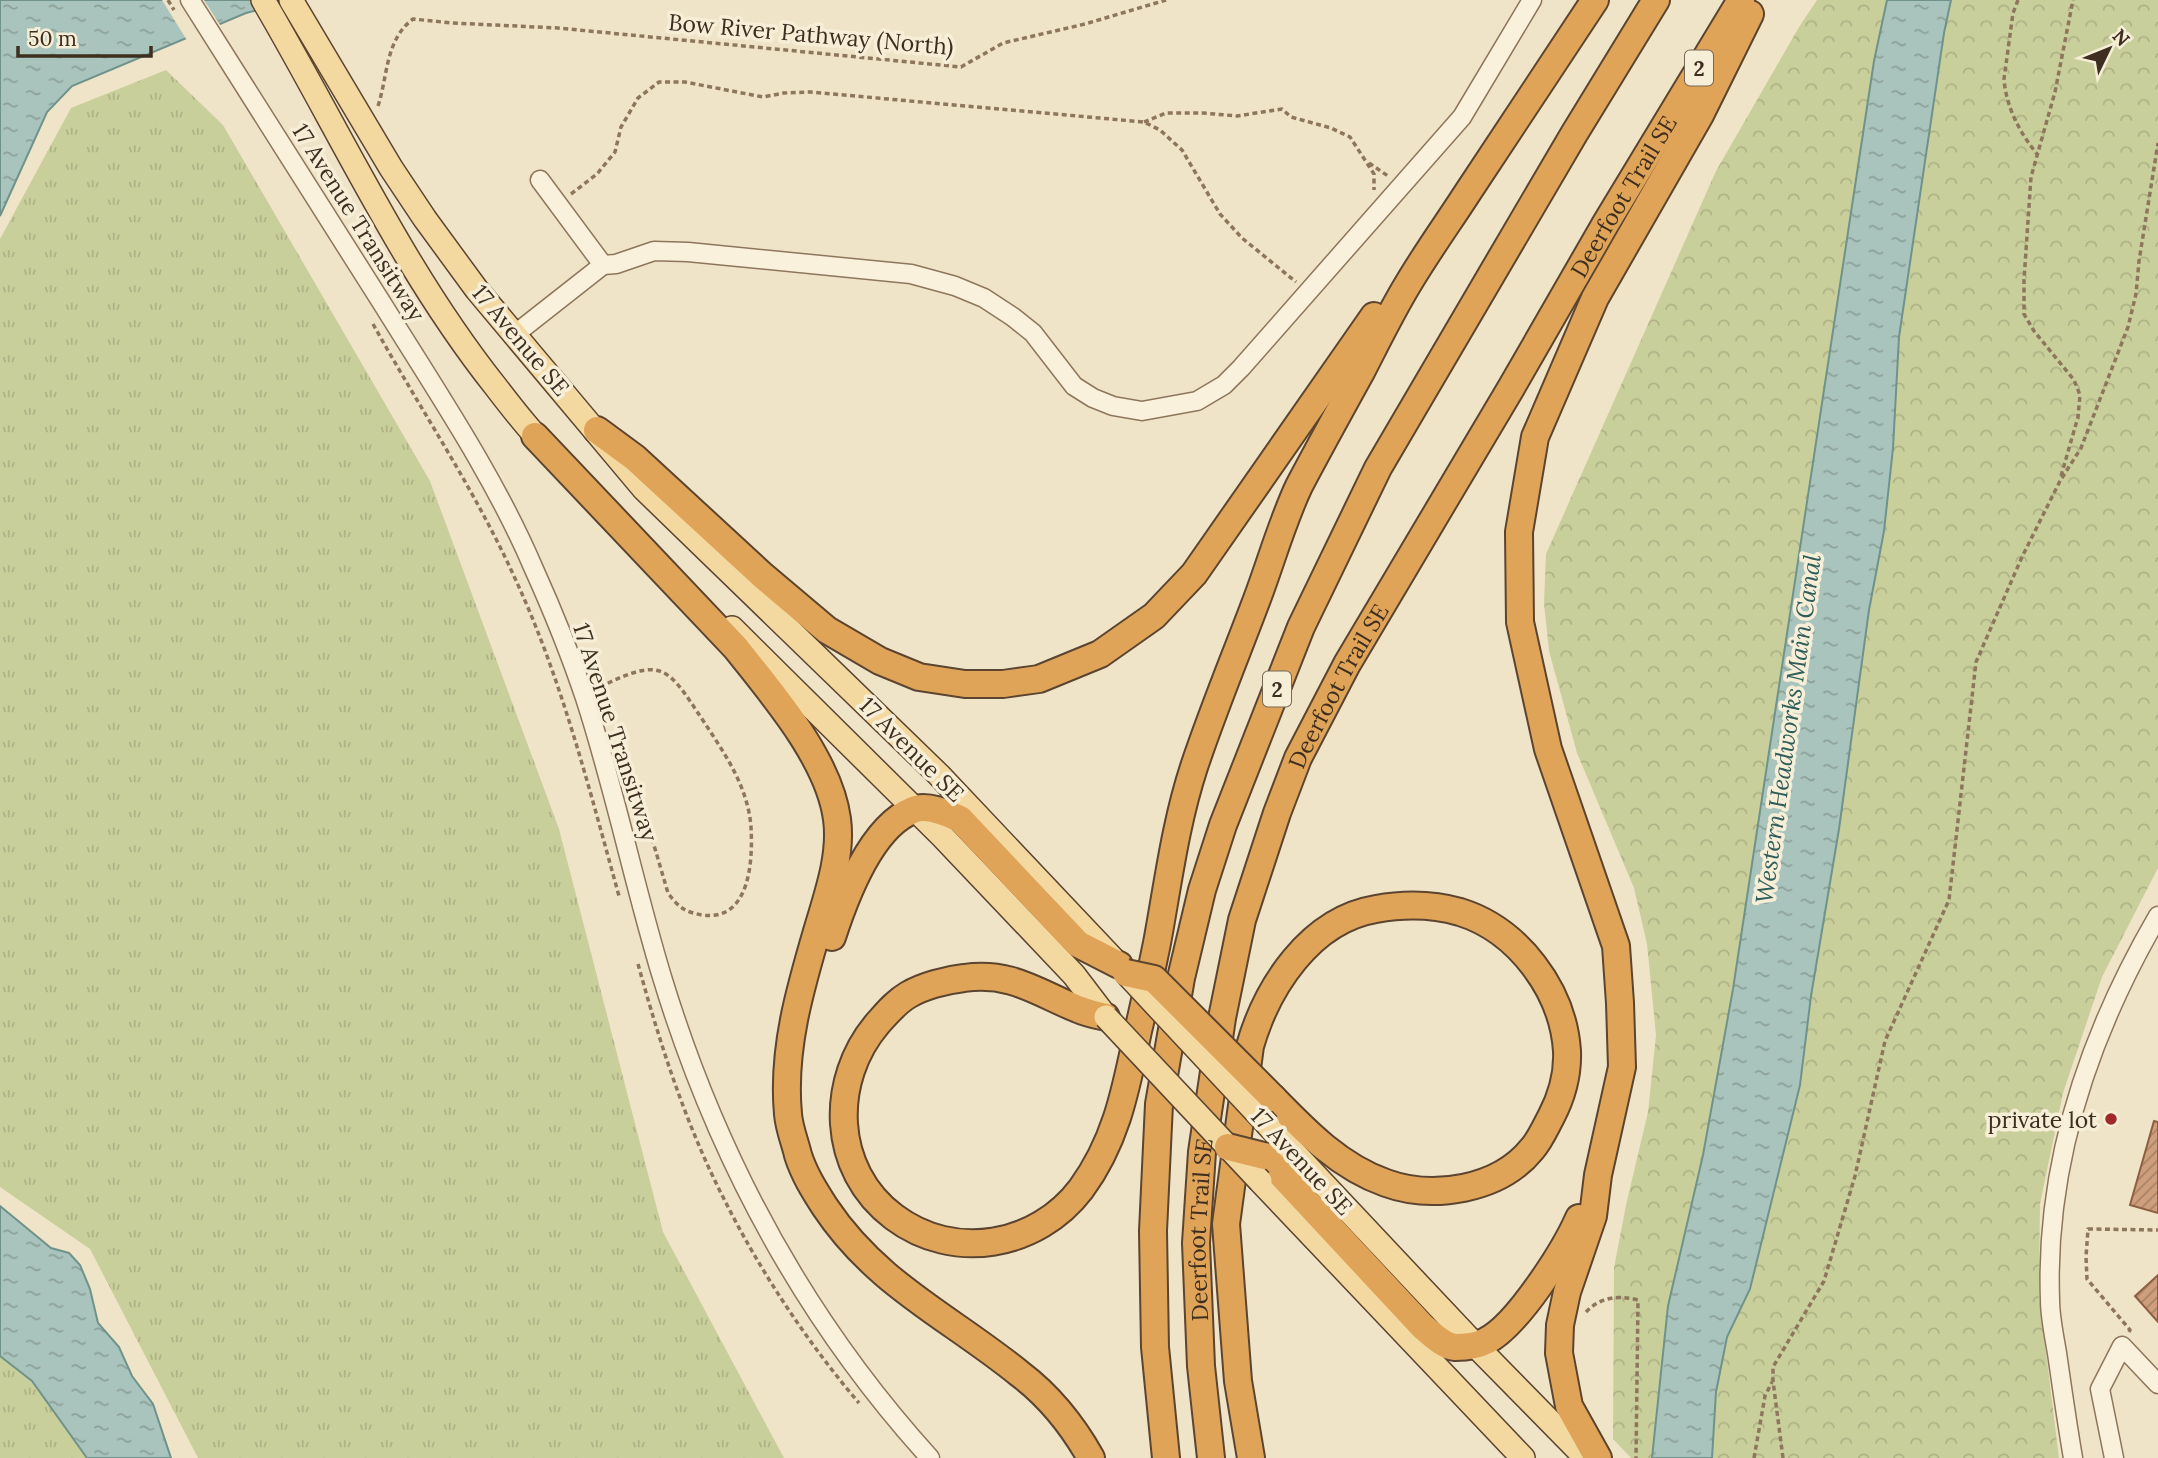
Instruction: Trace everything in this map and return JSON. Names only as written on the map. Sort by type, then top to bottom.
[{"type":"highway","points":[[1107,1017],[1078,1010],[1028,985],[1002,978],[979,976],[958,978],[908,995],[889,1010],[871,1031],[854,1059],[846,1084],[843,1109],[851,1160],[876,1201],[912,1229],[935,1238],[976,1245],[995,1243],[1020,1235],[1065,1206],[1104,1153],[1124,1102],[1156,947],[1176,832],[1194,769],[1296,492],[1408,283],[1595,0]]},
{"type":"highway","name":"Deerfoot Trail SE","points":[[1166,1458],[1155,1347],[1153,1231],[1160,1104],[1181,978],[1202,890],[1223,825],[1301,627],[1378,468],[1656,0]]},
{"type":"highway","name":"Deerfoot Trail SE","points":[[1211,1458],[1201,1366],[1196,1243],[1202,1152],[1222,1018],[1242,920],[1257,867],[1298,758],[1347,664],[1606,223],[1741,0]]},
{"type":"highway","points":[[1598,1458],[1569,1406],[1559,1353],[1560,1325],[1567,1292],[1593,1216],[1598,1175],[1622,1067],[1616,946],[1548,749],[1520,622],[1519,532],[1535,437],[1595,298],[1700,115],[1757,0]]},
{"type":"highway","points":[[597,430],[635,458],[763,576],[818,622],[880,661],[919,677],[965,684],[1003,684],[1039,679],[1100,654],[1154,616],[1194,574],[1379,309],[1408,283]]},
{"type":"highway","points":[[535,436],[736,648],[766,686],[821,770],[837,819],[838,842],[834,871],[796,1001],[788,1060],[788,1116],[799,1159],[809,1183],[862,1254],[912,1298],[1021,1374],[1056,1408],[1081,1440],[1091,1458]]},
{"type":"highway","points":[[788,1060],[839,916],[859,871],[893,822],[915,809],[945,812],[960,819],[1077,944],[1123,969],[1154,979],[1273,1098],[1324,1147],[1346,1164],[1376,1180],[1408,1190],[1433,1192],[1460,1189],[1485,1182],[1510,1168],[1532,1150],[1559,1102],[1567,1052],[1555,1001],[1525,954],[1506,936],[1484,922],[1460,912],[1433,906],[1403,905],[1372,909],[1342,920],[1293,959],[1274,986],[1258,1019],[1250,1046],[1226,1224],[1238,1381],[1251,1458]]},
{"type":"highway","points":[[1228,1147],[1262,1169],[1423,1327],[1452,1347],[1475,1345],[1488,1340],[1504,1328],[1531,1296],[1574,1229],[1598,1175]]},
{"type":"main road","name":"17 Avenue SE","points":[[262,0],[416,273],[466,351],[535,436],[915,809],[1074,975],[1107,1017],[1228,1147]]},
{"type":"main road","name":"17 Avenue SE","points":[[291,0],[418,209],[477,290],[644,489],[939,775],[1475,1345],[1586,1458]]},
{"type":"main road","name":"17 Avenue SE","points":[[1262,1169],[1523,1458]]},
{"type":"street","name":"17 Avenue Transitway","points":[[190,0],[455,421],[500,499],[532,564],[584,695],[663,977],[715,1125],[780,1255],[809,1301],[849,1360],[930,1458]]},
{"type":"street","points":[[514,335],[603,265],[616,264],[654,251],[688,251],[911,274],[933,280],[984,298],[1013,317],[1033,334],[1074,386],[1094,398],[1113,406],[1142,411],[1197,401],[1224,385],[1462,117],[1532,0]]},
{"type":"street","points":[[540,180],[603,265]]},
{"type":"street","points":[[2073,1458],[2050,1303],[2050,1234],[2055,1190],[2070,1122],[2100,1032],[2158,916]]},
{"type":"street","points":[[2114,1458],[2100,1389],[2122,1346],[2158,1384]]},
{"type":"path","name":"Bow River Pathway (North)","points":[[378,106],[393,46],[401,28],[413,19],[558,27],[961,67],[1003,43],[1085,24],[1166,0]]},
{"type":"path","points":[[2018,0],[2013,13],[2004,79],[2005,90],[2023,136],[2037,154]]},
{"type":"path","points":[[2060,481],[2078,417],[2080,395],[2074,380],[2034,331],[2024,314],[2024,281],[2031,177],[2055,92],[2073,0]]},
{"type":"path","points":[[558,204],[597,174],[615,152],[621,127],[638,98],[659,82],[685,82],[763,97],[810,92],[1144,122],[1160,130],[1182,150],[1220,214],[1242,238],[1308,293]]},
{"type":"path","points":[[1144,122],[1166,113],[1237,117],[1282,109],[1291,117],[1321,125],[1350,137],[1374,174],[1375,217]]},
{"type":"path","points":[[1783,1458],[1773,1367],[1825,1281],[1855,1176],[1885,1041],[1949,900],[1976,662],[2022,557],[2093,422],[2128,327],[2136,294],[2158,143]]},
{"type":"path","points":[[1364,159],[1387,176],[1412,175]]},
{"type":"path","points":[[370,321],[456,466],[513,574],[549,663],[621,904]]},
{"type":"path","points":[[641,668],[657,668],[673,678],[687,695],[729,760],[747,806],[751,826],[751,855],[749,877],[742,895],[735,906],[723,913],[708,916],[689,913],[677,906],[668,893],[636,784],[602,686],[641,668]]},
{"type":"path","points":[[635,953],[678,1092],[724,1199],[778,1291],[863,1408]]},
{"type":"path","points":[[2122,1346],[2130,1330],[2087,1279],[2085,1257],[2088,1229],[2157,1228]]},
{"type":"path","points":[[1582,1320],[1587,1310],[1601,1300],[1615,1297],[1638,1300],[1636,1458]]},
{"type":"path","points":[[1755,1458],[1765,1396],[1773,1381]]},
{"type":"green space","points":[[1817,0],[2158,0],[2158,868],[2102,977],[2063,1093],[2040,1204],[2039,1296],[2059,1458],[1631,1458],[1613,1439],[1614,1268],[1648,1112],[1656,1035],[1647,944],[1634,888],[1577,753],[1549,651],[1544,603],[1546,554],[1716,171]]},
{"type":"green space","points":[[166,70],[223,125],[430,481],[559,829],[663,1232],[784,1458],[198,1458],[90,1249],[0,1187],[0,239],[71,108]]},
{"type":"green space","points":[[0,1356],[32,1381],[87,1458],[0,1458]]},
{"type":"water","points":[[0,0],[297,0],[246,13],[72,86],[47,112],[0,216]]},
{"type":"water","name":"Western Headworks Main Canal","points":[[1887,0],[1951,0],[1899,337],[1893,448],[1884,531],[1869,610],[1800,1085],[1750,1289],[1727,1337],[1716,1392],[1712,1458],[1652,1458],[1668,1306],[1703,1155],[1733,989],[1874,61]]},
{"type":"water","points":[[0,1206],[51,1248],[69,1253],[80,1265],[90,1289],[98,1323],[119,1347],[132,1376],[153,1404],[171,1458],[87,1458],[32,1381],[0,1356]]},
{"type":"pier","points":[[162,0],[204,0],[222,28],[188,42]]},
{"type":"building","points":[[2154,1121],[2158,1122],[2158,1213],[2130,1205]]},
{"type":"building","points":[[2158,1275],[2158,1322],[2135,1296]]},
{"type":"place","name":"private lot","points":[[2111,1119]]}]
